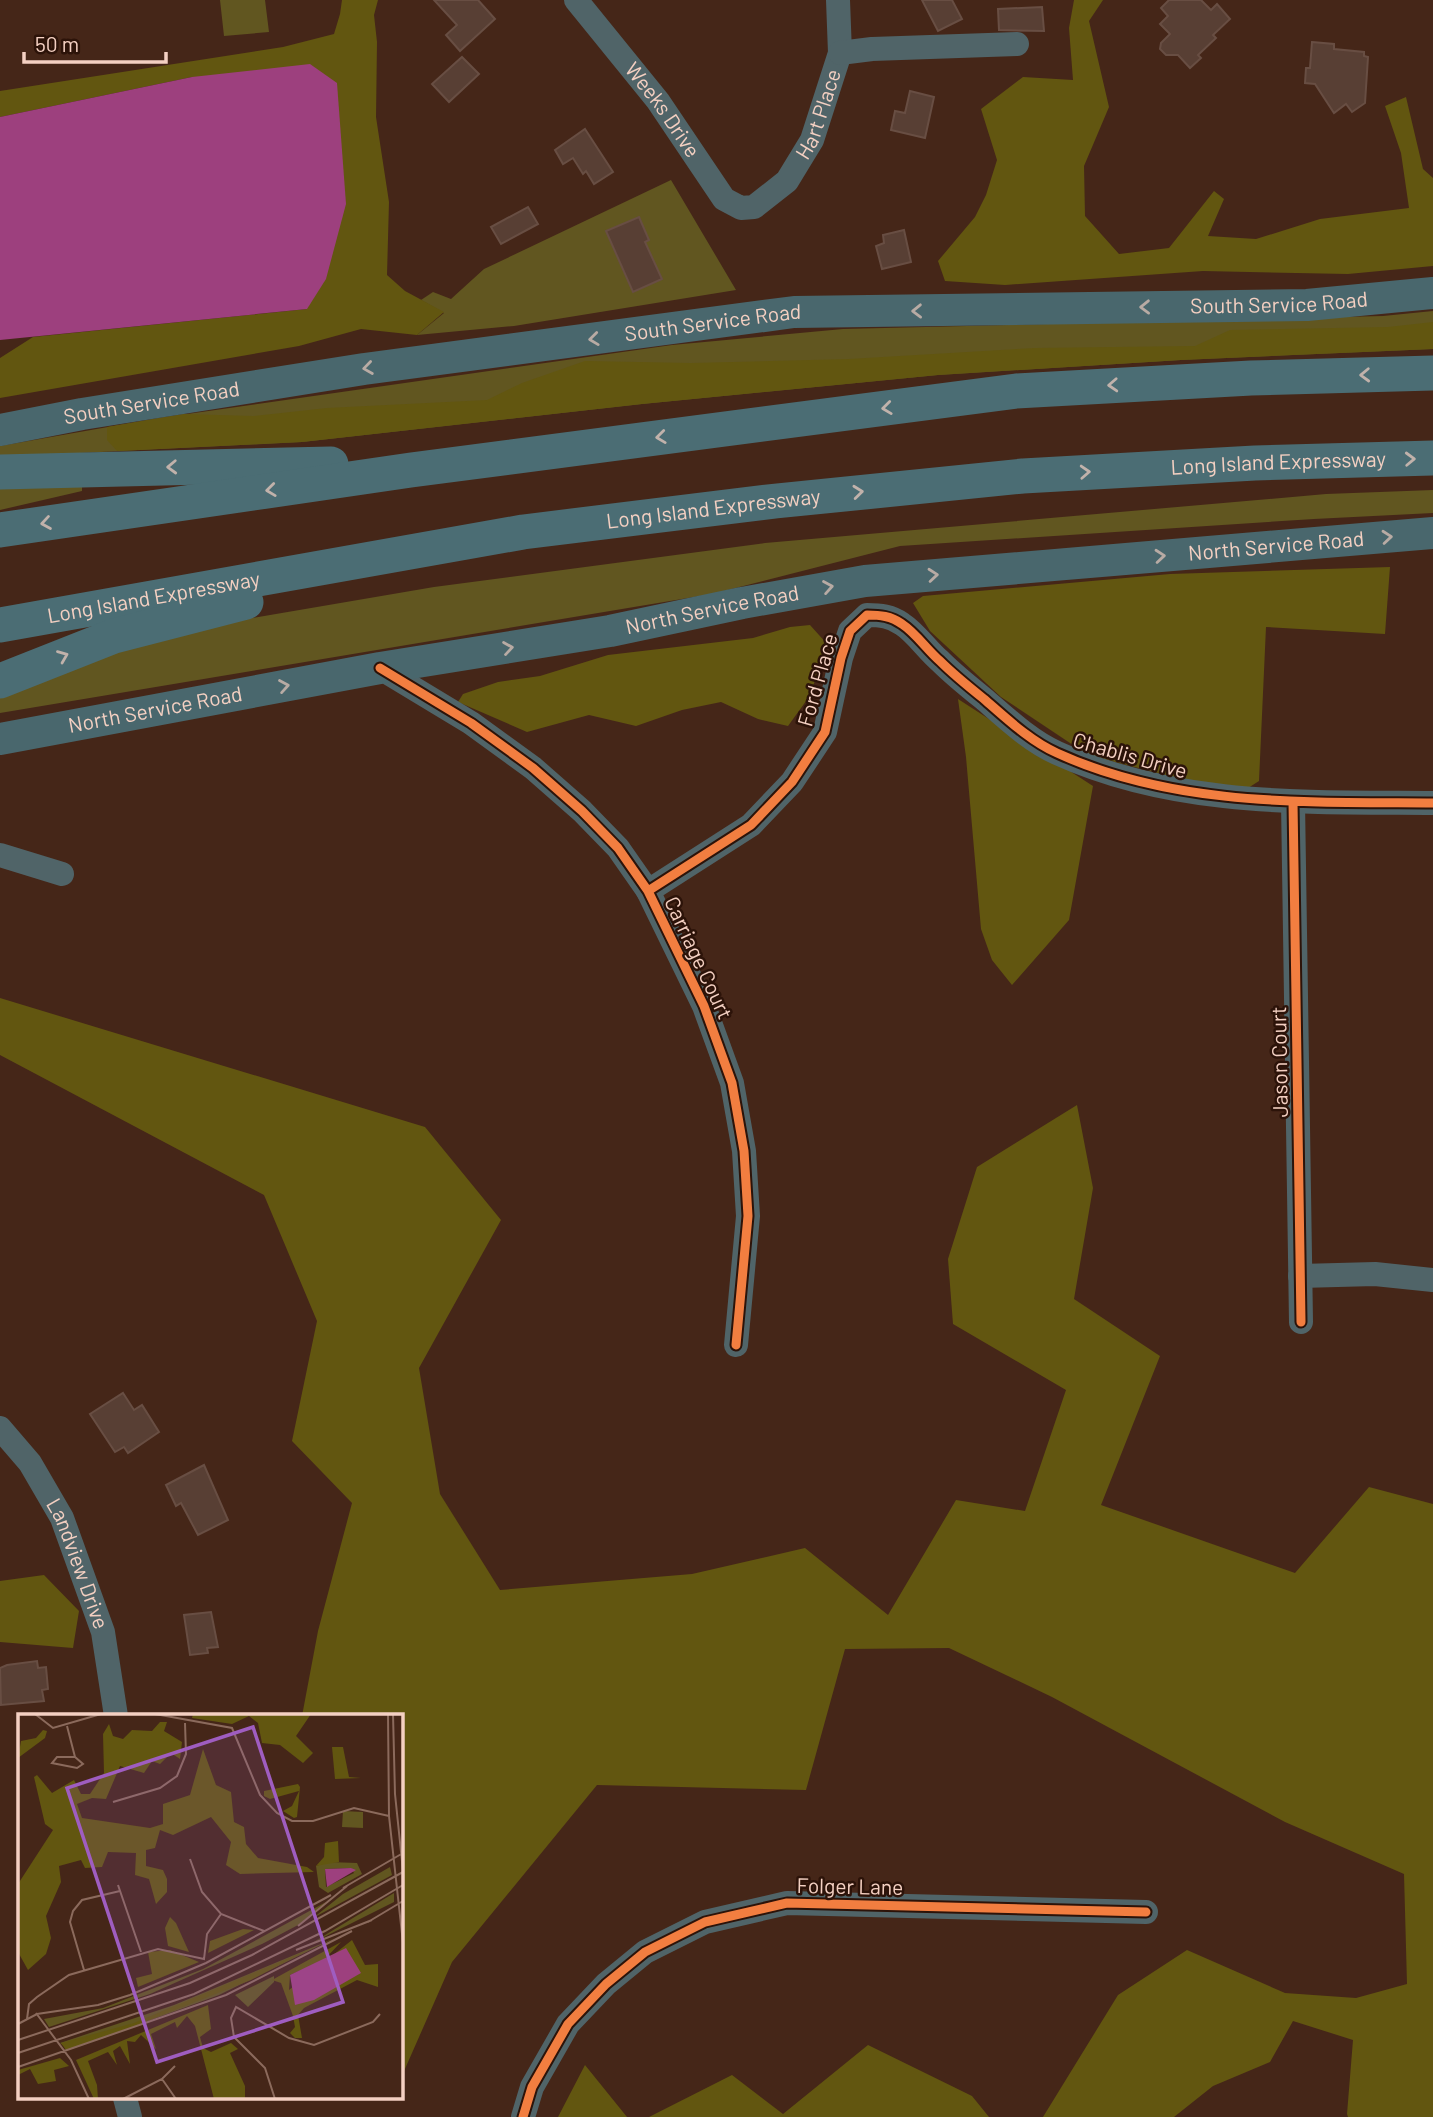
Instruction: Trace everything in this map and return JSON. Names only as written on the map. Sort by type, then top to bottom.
[{"type":"highway","points":[[0,530],[411,470],[1016,391],[1251,378],[1433,373]]},
{"type":"highway","name":"Long Island Expressway","points":[[0,625],[523,532],[776,500],[1023,476],[1255,463],[1433,458]]},
{"type":"highway","points":[[0,472],[319,463],[411,470]]},
{"type":"highway","points":[[0,681],[114,636],[523,532]]},
{"type":"main road","name":"South Service Road","points":[[0,430],[364,369],[794,313],[1307,305],[1433,293]]},
{"type":"main road","name":"North Service Road","points":[[0,739],[380,668],[610,631],[865,580],[1433,533]]},
{"type":"street","name":"Weeks Drive","points":[[576,0],[658,101],[724,199],[741,208],[754,207]]},
{"type":"street","name":"Hart Place","points":[[754,207],[787,181],[812,140],[840,53],[838,0]]},
{"type":"street","points":[[840,53],[872,49],[1017,44]]},
{"type":"street","name":"Chablis Drive","points":[[867,615],[885,615],[903,624],[940,662],[1015,726],[1054,752],[1098,769],[1166,788],[1234,799],[1433,803]]},
{"type":"street","name":"Ford Place","points":[[648,891],[751,825],[792,782],[825,732],[841,658],[850,631],[867,615]]},
{"type":"street","name":"Carriage Court","points":[[380,668],[471,723],[533,768],[582,811],[618,848],[648,891],[704,1006],[732,1083],[744,1151],[748,1216],[736,1345]]},
{"type":"street","name":"Jason Court","points":[[1293,802],[1301,1322]]},
{"type":"street","points":[[0,855],[62,874]]},
{"type":"street","points":[[1300,1276],[1375,1274],[1433,1280]]},
{"type":"street","name":"Landview Drive","points":[[0,1429],[30,1463],[62,1518],[103,1632],[116,1714]]},
{"type":"street","name":"Folger Lane","points":[[523,2117],[532,2087],[568,2024],[577,2014],[606,1984],[645,1952],[705,1922],[787,1903],[1146,1912]]},
{"type":"street","points":[[126,2100],[130,2117]]},
{"type":"shaded area","points":[[220,0],[265,0],[269,32],[224,36]]},
{"type":"shaded area","points":[[342,0],[378,0],[374,15],[377,42],[376,117],[389,202],[387,275],[405,291],[444,312],[417,335],[361,329],[299,346],[0,398],[0,358],[33,337],[307,309],[192,77],[0,117],[0,91],[283,47],[334,34]]},
{"type":"shaded area","points":[[1074,0],[1103,0],[1089,21],[1109,107],[1084,166],[1085,216],[1119,254],[1169,248],[1214,191],[1224,199],[1208,236],[1256,239],[1320,219],[1409,208],[1401,153],[1385,106],[1406,97],[1423,169],[1433,178],[1433,266],[1348,274],[1203,271],[1005,285],[945,281],[938,261],[975,217],[986,195],[997,160],[981,109],[1023,77],[1073,80],[1069,28]]},
{"type":"shaded area","points":[[310,64],[337,83],[346,204],[326,279],[307,309],[0,340],[0,117],[192,77]]},
{"type":"shaded area","points":[[671,180],[736,290],[514,326],[417,335],[444,313],[421,300],[433,292],[451,299],[484,269]]},
{"type":"shaded area","points":[[1433,311],[1433,349],[1181,360],[938,375],[642,404],[302,442],[0,457],[0,446],[159,418],[672,345],[843,329],[1383,316]]},
{"type":"shaded area","points":[[1433,322],[1433,349],[1181,360],[938,375],[642,404],[302,442],[117,451],[107,440],[107,427],[183,414],[253,416],[327,408],[487,400],[522,383],[585,361],[691,363],[849,359],[1035,348],[1195,346],[1230,330],[1388,327]]},
{"type":"shaded area","points":[[82,480],[82,491],[0,510],[0,484]]},
{"type":"shaded area","points":[[1433,490],[1433,513],[900,546],[712,594],[0,713],[0,689],[164,633],[434,587],[765,543],[1326,494]]},
{"type":"shaded area","points":[[1390,567],[1385,634],[1266,627],[1259,781],[1245,790],[1209,786],[1088,755],[1001,697],[930,631],[913,603],[923,596],[1170,574]]},
{"type":"shaded area","points":[[810,625],[828,645],[809,697],[788,726],[758,719],[721,702],[682,710],[636,726],[589,715],[527,732],[458,702],[463,694],[498,682],[540,676],[608,655],[753,638],[790,627]]},
{"type":"shaded area","points":[[958,699],[1093,786],[1069,920],[1012,985],[992,960],[981,929],[966,757]]},
{"type":"shaded area","points":[[0,998],[425,1127],[501,1220],[419,1368],[440,1494],[500,1590],[692,1574],[805,1548],[888,1615],[956,1500],[1025,1511],[1066,1390],[953,1324],[948,1259],[977,1167],[1077,1105],[1093,1188],[1074,1299],[1160,1356],[1101,1505],[1295,1573],[1369,1487],[1433,1504],[1433,2117],[1348,2117],[1353,2040],[1293,2021],[1270,2062],[1213,2086],[1174,2117],[1043,2117],[1118,1995],[1187,1950],[1285,1993],[1356,1998],[1407,1984],[1404,1874],[1285,1822],[1052,1697],[949,1648],[845,1649],[806,1790],[597,1785],[452,1962],[402,2076],[402,1714],[302,1714],[318,1631],[352,1503],[292,1441],[317,1321],[264,1195],[0,1055]]},
{"type":"shaded area","points":[[44,1575],[79,1611],[73,1648],[0,1642],[0,1581]]},
{"type":"shaded area","points":[[868,2045],[972,2096],[989,2117],[649,2117],[732,2075],[783,2114]]},
{"type":"shaded area","points":[[585,2065],[627,2117],[558,2117]]},
{"type":"building","points":[[434,0],[478,0],[495,19],[460,51],[446,35],[457,25]]},
{"type":"building","points":[[922,0],[952,0],[962,19],[938,31]]},
{"type":"building","points":[[1169,0],[1201,0],[1211,10],[1217,4],[1230,19],[1213,35],[1216,38],[1198,55],[1201,58],[1190,68],[1178,55],[1166,55],[1160,49],[1161,43],[1170,34],[1160,24],[1168,16],[1161,8]]},
{"type":"building","points":[[1042,7],[1044,31],[999,30],[998,9]]},
{"type":"building","points":[[1312,42],[1334,44],[1334,49],[1364,52],[1364,56],[1368,57],[1365,103],[1352,112],[1346,104],[1334,113],[1315,84],[1305,83],[1306,68],[1310,68]]},
{"type":"building","points":[[462,57],[479,74],[449,102],[432,84]]},
{"type":"building","points":[[910,91],[934,97],[925,138],[891,130],[895,111],[905,113]]},
{"type":"building","points":[[585,129],[613,172],[594,184],[586,171],[583,174],[573,158],[563,164],[555,150]]},
{"type":"building","points":[[528,207],[538,224],[501,244],[491,227]]},
{"type":"building","points":[[639,217],[649,240],[645,242],[662,279],[633,292],[606,231]]},
{"type":"building","points":[[904,230],[911,262],[882,269],[876,246],[884,243],[883,235]]},
{"type":"building","points":[[123,1393],[134,1410],[142,1405],[159,1432],[128,1453],[124,1447],[115,1452],[90,1414]]},
{"type":"building","points":[[204,1465],[228,1520],[198,1535],[181,1503],[176,1506],[166,1485]]},
{"type":"building","points":[[211,1612],[218,1647],[207,1648],[208,1653],[190,1655],[184,1615]]},
{"type":"building","points":[[37,1661],[38,1668],[46,1667],[48,1689],[42,1690],[44,1701],[1,1705],[0,1668]]},
{"type":"cycle path","points":[[648,891],[751,825],[792,782],[825,732],[841,658],[850,631],[867,615],[898,621],[956,676],[1019,729],[1057,753],[1102,771],[1194,792],[1242,798],[1433,803]]},
{"type":"cycle path","points":[[380,668],[471,723],[533,768],[582,811],[618,848],[648,891],[704,1006],[732,1083],[744,1151],[748,1216],[736,1345]]},
{"type":"cycle path","points":[[1293,802],[1301,1322]]},
{"type":"cycle path","points":[[523,2117],[532,2087],[568,2024],[606,1984],[645,1952],[705,1922],[787,1903],[1146,1912]]}]
